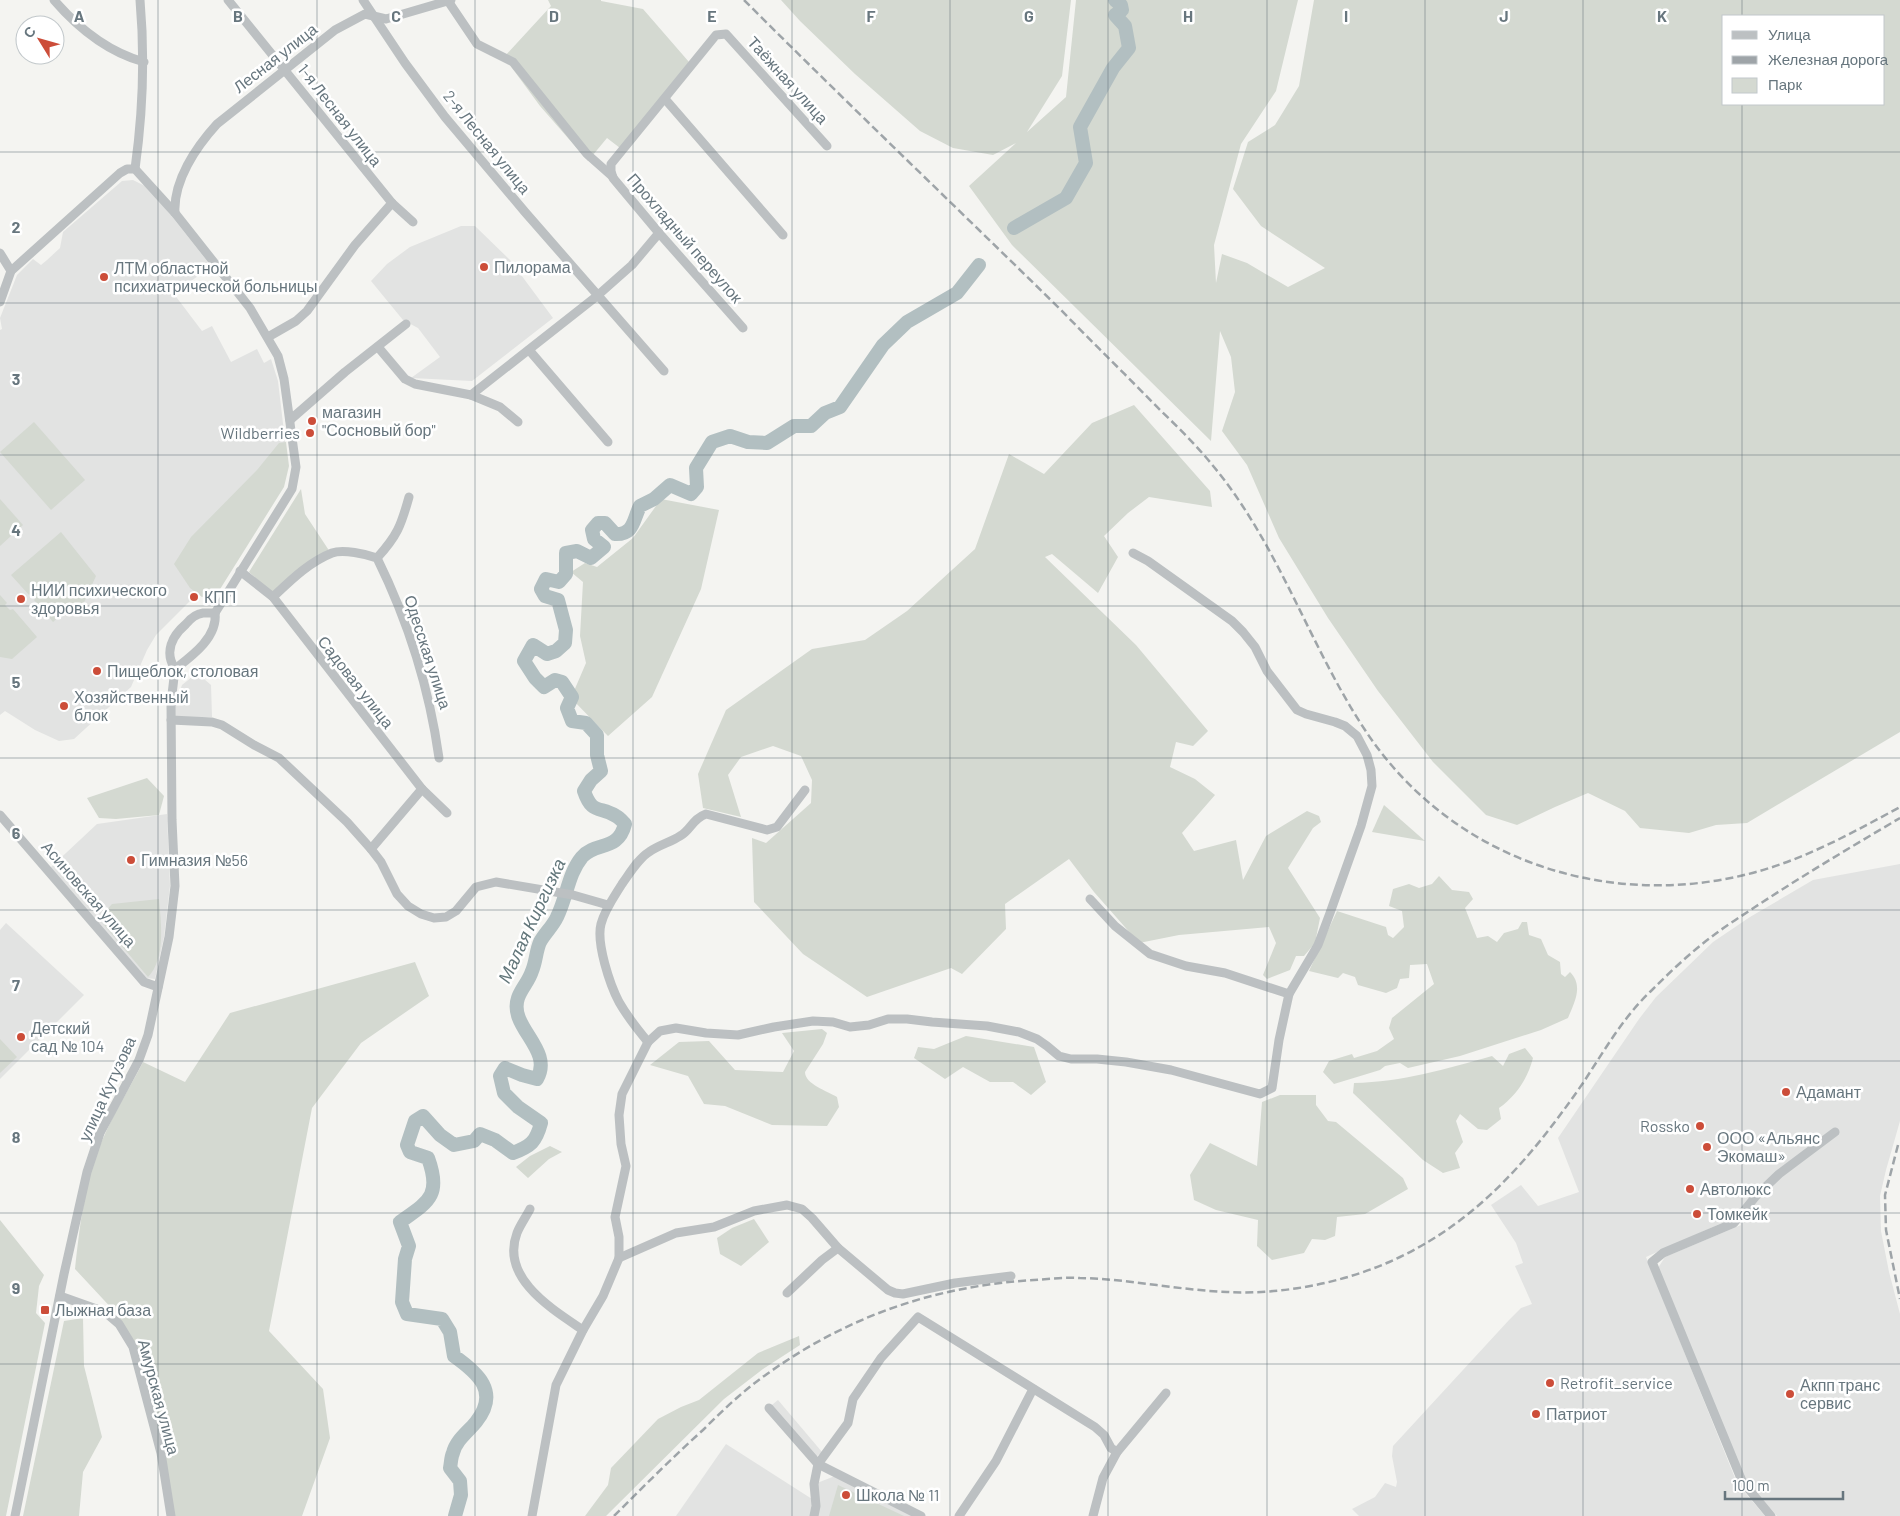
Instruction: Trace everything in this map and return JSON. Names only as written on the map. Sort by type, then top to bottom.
[{"type":"street","points":[[54,0],[89,34],[123,56],[144,62]]},
{"type":"street","points":[[135,169],[141,125],[144,62],[140,0]]},
{"type":"street","name":"1-я Лесная улица","points":[[228,0],[286,69],[392,203],[413,222]]},
{"type":"street","name":"2-я Лесная улица","points":[[363,0],[405,63],[445,116],[597,296],[664,371]]},
{"type":"street","points":[[450,1],[477,44],[513,62],[587,154],[613,178]]},
{"type":"street","name":"Лесная улица","points":[[175,212],[176,192],[203,139],[217,124],[335,30],[364,14],[386,19],[450,1]]},
{"type":"street","name":"Таёжная улица","points":[[665,99],[716,36],[726,34],[827,146]]},
{"type":"street","points":[[665,99],[783,235]]},
{"type":"street","name":"Прохладный переулок","points":[[665,99],[612,164],[613,178],[743,328]]},
{"type":"street","points":[[0,302],[11,271],[120,173],[127,169],[135,169],[175,212],[250,308],[278,356],[284,379],[296,467],[292,489],[214,613],[216,622],[209,636],[194,653],[175,668]]},
{"type":"street","points":[[268,337],[296,321],[307,311],[355,245],[392,203]]},
{"type":"street","points":[[471,395],[597,296],[632,265],[659,233]]},
{"type":"street","points":[[0,253],[11,271]]},
{"type":"street","points":[[290,420],[406,324]]},
{"type":"street","points":[[378,346],[405,379],[415,384],[471,395],[500,407],[518,422]]},
{"type":"street","points":[[528,350],[608,442]]},
{"type":"street","points":[[273,597],[300,572],[333,552],[367,554],[377,558],[391,543],[402,524],[408,497]]},
{"type":"street","points":[[532,1516],[556,1385],[582,1330],[603,1296],[619,1258],[619,1237],[615,1217],[626,1166],[621,1144],[619,1115],[622,1094],[648,1042],[660,1031],[676,1028],[706,1033],[738,1034],[813,1021],[832,1022],[850,1027],[870,1025],[888,1019],[987,1026],[1019,1032],[1037,1039],[1058,1056],[1065,1058],[1126,1062],[1179,1072],[1260,1094],[1272,1088],[1279,1040],[1289,994],[1318,945],[1361,826],[1372,786],[1371,770],[1357,736],[1345,726],[1297,710],[1268,670],[1255,647],[1232,621],[1148,561],[1133,553]]},
{"type":"street","name":"Одесская улица","points":[[377,558],[395,597],[426,683],[439,758]]},
{"type":"street","name":"Садовая улица","points":[[240,571],[273,597],[422,789],[447,813]]},
{"type":"street","name":"улица Кутузова","points":[[15,1516],[87,1172],[100,1133],[139,1060],[148,1035],[169,938],[174,886],[171,703],[175,668],[170,661],[169,653],[173,637],[195,616],[202,613],[214,613]]},
{"type":"street","points":[[171,720],[212,722],[222,725],[279,758],[347,822],[381,862],[397,894],[408,906],[421,914],[434,918],[446,918],[456,911],[476,888],[496,882],[573,895],[608,905]]},
{"type":"street","points":[[371,849],[422,789]]},
{"type":"street","points":[[648,1042],[619,1001],[603,957],[600,927],[608,905],[642,858],[649,852],[682,835],[699,816],[706,814],[767,830],[772,829],[777,827],[805,790]]},
{"type":"street","name":"Асиновская улица","points":[[0,816],[144,982],[158,986]]},
{"type":"street","points":[[1090,899],[1115,926],[1150,954],[1186,966],[1225,973],[1289,994]]},
{"type":"street","points":[[1771,1516],[1742,1481],[1652,1262],[1663,1253],[1734,1223],[1756,1196],[1779,1174],[1835,1132]]},
{"type":"street","points":[[619,1258],[676,1233],[714,1227],[754,1211],[787,1205],[802,1209],[838,1248],[888,1290],[895,1293],[903,1294],[955,1283],[1011,1276]]},
{"type":"street","points":[[530,1209],[515,1240],[516,1263],[519,1272],[525,1283],[539,1298],[582,1330]]},
{"type":"street","points":[[787,1293],[815,1266],[838,1248]]},
{"type":"street","name":"Амурская улица","points":[[60,1296],[105,1312],[119,1324],[133,1347],[161,1453],[171,1516]]},
{"type":"street","points":[[814,1516],[816,1506],[814,1484],[818,1464],[848,1423],[853,1399],[880,1358],[918,1317],[1095,1427],[1104,1435],[1111,1448],[1117,1452]]},
{"type":"street","points":[[959,1516],[996,1461],[1033,1389]]},
{"type":"street","points":[[1093,1516],[1103,1478],[1117,1452],[1166,1393]]},
{"type":"street","points":[[769,1408],[818,1464],[921,1516]]},
{"type":"shaded area","points":[[133,180],[145,186],[163,205],[211,266],[174,294],[202,331],[212,326],[231,362],[257,349],[264,363],[271,359],[278,381],[288,466],[229,556],[195,596],[156,635],[147,650],[131,687],[74,739],[59,741],[35,730],[5,711],[0,715],[0,330],[2,329],[0,318],[17,275],[33,259],[41,265],[60,248],[63,232],[122,181]]},
{"type":"shaded area","points":[[461,226],[475,226],[510,260],[553,318],[472,381],[411,378],[440,357],[418,328],[403,320],[371,281],[387,264],[410,247]]},
{"type":"shaded area","points":[[197,673],[211,685],[212,717],[175,717],[175,705],[182,685]]},
{"type":"shaded area","points":[[167,814],[170,886],[164,937],[155,979],[146,978],[50,868],[97,824]]},
{"type":"shaded area","points":[[1900,864],[1900,1121],[1880,1196],[1881,1231],[1900,1314],[1900,1516],[1777,1516],[1745,1479],[1658,1268],[1665,1257],[1741,1225],[1736,1213],[1724,1222],[1646,1257],[1737,1483],[1765,1516],[1359,1516],[1352,1509],[1375,1497],[1385,1483],[1396,1487],[1397,1482],[1392,1456],[1393,1446],[1509,1320],[1521,1308],[1532,1304],[1515,1266],[1523,1263],[1516,1243],[1491,1205],[1521,1185],[1538,1206],[1579,1192],[1558,1138],[1656,997],[1713,942],[1750,917],[1813,880]]},
{"type":"shaded area","name":"Детский сад № 104","points":[[6,923],[84,995],[0,1079],[0,930]]},
{"type":"shaded area","points":[[778,1400],[822,1452],[811,1461],[767,1409]]},
{"type":"shaded area","points":[[726,1444],[812,1499],[811,1516],[676,1516]]},
{"type":"shaded area","name":"Школа № 11","points":[[835,1476],[916,1516],[818,1516],[817,1483]]},
{"type":"green space","points":[[548,0],[601,0],[643,9],[689,62],[620,148],[607,138],[588,161],[540,106],[504,57],[551,6]]},
{"type":"green space","points":[[781,0],[1071,0],[1062,76],[1027,132],[1066,97],[1076,0],[1298,0],[1276,91],[1241,144],[1214,245],[1216,283],[1222,254],[1247,263],[1288,287],[1325,268],[1261,226],[1233,189],[1248,142],[1275,125],[1299,86],[1314,0],[1900,0],[1900,732],[1747,823],[1716,825],[1689,833],[1640,828],[1625,811],[1588,793],[1517,825],[1486,815],[1433,762],[1378,691],[1328,618],[1279,538],[1247,465],[1222,431],[1235,392],[1231,357],[1220,331],[1211,441],[1012,245],[969,186],[1016,143],[993,155],[953,148],[920,131],[855,74]]},
{"type":"green space","points":[[1134,405],[1210,491],[1212,507],[1149,497],[1128,513],[1104,536],[1118,557],[1098,593],[1052,554],[1045,557],[1136,645],[1208,731],[1193,746],[1176,742],[1170,767],[1195,779],[1215,795],[1182,833],[1194,851],[1236,840],[1243,880],[1266,836],[1307,811],[1319,816],[1321,822],[1313,828],[1288,868],[1320,918],[1315,943],[1304,956],[1296,956],[1290,970],[1267,979],[1263,975],[1276,943],[1269,927],[1179,935],[1139,943],[1094,892],[1069,859],[1005,904],[1006,929],[962,974],[951,968],[867,997],[803,954],[754,902],[752,838],[766,843],[811,803],[812,780],[801,756],[773,746],[741,757],[728,775],[741,817],[703,808],[698,774],[726,710],[812,649],[865,640],[907,611],[975,549],[1009,454],[1044,474],[1092,423]]},
{"type":"green space","points":[[34,422],[85,480],[51,510],[0,452]]},
{"type":"green space","points":[[286,442],[289,466],[284,487],[217,594],[202,597],[190,588],[174,564],[191,537],[257,470],[279,443]]},
{"type":"green space","points":[[301,489],[305,514],[330,552],[274,594],[249,572]]},
{"type":"green space","points":[[0,499],[23,525],[0,546]]},
{"type":"green space","points":[[661,499],[719,510],[701,589],[652,697],[608,736],[571,698],[586,663],[580,636],[583,582],[571,572],[585,563],[597,567],[633,538]]},
{"type":"green space","points":[[61,532],[96,576],[77,614],[70,607],[53,622],[34,600],[36,598],[31,593],[29,595],[11,575]]},
{"type":"green space","points":[[0,595],[7,603],[5,605],[10,610],[13,609],[37,637],[12,659],[0,657]]},
{"type":"green space","points":[[147,778],[164,796],[159,815],[116,819],[99,818],[87,798]]},
{"type":"green space","points":[[1384,805],[1425,841],[1372,832]]},
{"type":"green space","points":[[1439,876],[1452,890],[1469,892],[1473,899],[1465,908],[1477,938],[1488,936],[1497,942],[1504,933],[1518,929],[1522,922],[1527,922],[1529,935],[1541,939],[1548,955],[1560,962],[1561,974],[1565,977],[1570,972],[1574,977],[1577,989],[1575,1001],[1568,1018],[1541,1030],[1460,1056],[1408,1068],[1400,1063],[1385,1066],[1380,1070],[1334,1084],[1323,1072],[1329,1061],[1352,1054],[1354,1058],[1377,1051],[1394,1039],[1389,1028],[1392,1018],[1434,984],[1427,964],[1410,965],[1409,978],[1400,979],[1397,988],[1386,993],[1358,985],[1355,977],[1343,973],[1338,978],[1309,971],[1337,911],[1386,927],[1388,935],[1393,938],[1404,927],[1402,911],[1389,906],[1393,889],[1409,884],[1419,888],[1432,884]]},
{"type":"green space","points":[[159,899],[160,950],[154,969],[148,977],[99,919],[112,904]]},
{"type":"green space","points":[[415,962],[429,996],[361,1043],[312,1108],[269,1331],[323,1389],[330,1438],[302,1516],[174,1516],[136,1345],[116,1313],[75,1269],[81,1218],[88,1183],[98,1150],[143,1062],[185,1082],[230,1013]]},
{"type":"green space","points":[[822,1029],[827,1033],[823,1044],[805,1072],[812,1084],[837,1097],[839,1107],[827,1126],[772,1125],[725,1106],[704,1104],[688,1076],[650,1065],[679,1042],[709,1041],[735,1070],[783,1072],[794,1051],[782,1033]]},
{"type":"green space","points":[[966,1036],[1034,1047],[1046,1082],[1031,1095],[1013,1082],[990,1082],[963,1067],[945,1079],[914,1058],[918,1047],[934,1049]]},
{"type":"green space","points":[[0,1039],[17,1057],[0,1073]]},
{"type":"green space","points":[[1525,1048],[1533,1058],[1531,1065],[1525,1079],[1516,1092],[1499,1108],[1501,1119],[1487,1130],[1478,1129],[1460,1114],[1456,1121],[1463,1142],[1455,1153],[1460,1168],[1443,1173],[1423,1160],[1353,1093],[1354,1083],[1407,1077],[1492,1056],[1503,1066],[1509,1054]]},
{"type":"green space","points":[[1280,1095],[1316,1095],[1316,1105],[1328,1121],[1336,1122],[1403,1178],[1408,1189],[1365,1214],[1337,1217],[1335,1236],[1325,1240],[1312,1239],[1304,1253],[1272,1260],[1257,1246],[1258,1220],[1216,1210],[1194,1200],[1190,1175],[1210,1143],[1257,1166],[1262,1102]]},
{"type":"green space","points":[[550,1146],[562,1152],[549,1159],[528,1178],[516,1167],[530,1156]]},
{"type":"green space","points":[[754,1219],[769,1242],[741,1266],[720,1254],[717,1238],[732,1228]]},
{"type":"green space","points":[[0,1220],[44,1275],[39,1286],[36,1313],[45,1323],[6,1516],[0,1516]]},
{"type":"green space","points":[[83,1318],[84,1366],[102,1437],[83,1472],[79,1516],[23,1516],[64,1321]]},
{"type":"green space","points":[[799,1336],[800,1345],[763,1369],[724,1399],[606,1516],[585,1516],[608,1485],[611,1468],[658,1419],[699,1400],[758,1353]]},
{"type":"green space","points":[[838,1485],[904,1516],[829,1516]]},
{"type":"waterway","name":"Малая Киргизка","points":[[1014,228],[1066,198],[1086,163],[1080,127],[1113,68],[1129,48],[1125,26],[1115,15],[1122,10],[1121,5],[1115,0]]},
{"type":"waterway","name":"Малая Киргизка","points":[[455,1516],[461,1495],[460,1481],[450,1468],[452,1456],[457,1444],[483,1411],[486,1392],[478,1376],[454,1356],[450,1332],[442,1319],[407,1314],[402,1302],[405,1259],[409,1246],[400,1222],[425,1203],[433,1190],[432,1171],[428,1158],[410,1152],[407,1145],[415,1121],[423,1116],[440,1135],[454,1145],[474,1141],[480,1134],[495,1140],[513,1153],[524,1148],[535,1139],[541,1123],[518,1107],[504,1093],[500,1076],[505,1068],[537,1079],[541,1068],[536,1048],[519,1019],[517,1009],[518,998],[531,975],[540,942],[555,920],[577,864],[588,852],[612,843],[617,839],[622,833],[625,824],[616,816],[593,807],[584,791],[591,780],[601,771],[597,755],[597,735],[586,723],[572,721],[567,708],[572,697],[562,682],[555,680],[544,687],[535,678],[524,661],[533,645],[547,654],[556,651],[565,643],[566,630],[558,600],[545,596],[541,589],[546,579],[559,582],[566,574],[566,553],[577,551],[591,558],[604,547],[594,539],[592,530],[598,523],[605,523],[615,534],[621,534],[632,526],[640,506],[654,499],[670,485],[691,494],[697,487],[696,468],[712,442],[730,436],[748,442],[767,443],[794,426],[811,426],[825,413],[840,407],[883,345],[907,322],[957,293],[979,265]]},
{"type":"railway","points":[[744,0],[1060,309],[1208,460],[1237,498],[1258,530],[1328,667],[1367,733],[1402,777],[1444,814],[1489,844],[1539,866],[1591,879],[1646,885],[1701,883],[1756,872],[1830,844],[1900,807]]},
{"type":"railway","points":[[614,1516],[726,1408],[758,1380],[798,1354],[861,1320],[927,1297],[997,1283],[1063,1278],[1117,1280],[1227,1292],[1271,1291],[1293,1289],[1337,1280],[1380,1266],[1400,1257],[1456,1223],[1503,1182],[1545,1135],[1564,1110],[1632,1011],[1680,963],[1715,934],[1755,907],[1900,818]]},
{"type":"railway","points":[[1898,1145],[1885,1195],[1886,1230],[1900,1299]]},
{"type":"place","name":"Пилорама","points":[[484,267]]},
{"type":"place","name":"ЛТМ областной психиатрической больницы","points":[[104,277]]},
{"type":"place","name":"магазин \"Сосновый бор\"","points":[[312,421]]},
{"type":"place","name":"Wildberries","points":[[310,433]]},
{"type":"place","name":"КПП","points":[[194,597]]},
{"type":"place","name":"НИИ психического здоровья","points":[[21,599]]},
{"type":"place","name":"Пищеблок, столовая","points":[[97,671]]},
{"type":"place","name":"Хозяйственный блок","points":[[64,706]]},
{"type":"place","name":"Гимназия №56","points":[[131,860]]},
{"type":"place","name":"Детский сад № 104","points":[[21,1037]]},
{"type":"place","name":"Адамант","points":[[1786,1092]]},
{"type":"place","name":"Rossko","points":[[1700,1126]]},
{"type":"place","name":"ООО «Альянс Экомаш»","points":[[1707,1147]]},
{"type":"place","name":"Автолюкс","points":[[1690,1189]]},
{"type":"place","name":"Томкейк","points":[[1697,1214]]},
{"type":"place","name":"Лыжная база","points":[[45,1310]]},
{"type":"place","name":"Retrofit_service","points":[[1550,1383]]},
{"type":"place","name":"Акпп транс сервис","points":[[1790,1394]]},
{"type":"place","name":"Патриот","points":[[1536,1414]]},
{"type":"place","name":"Школа № 11","points":[[846,1495]]}]
